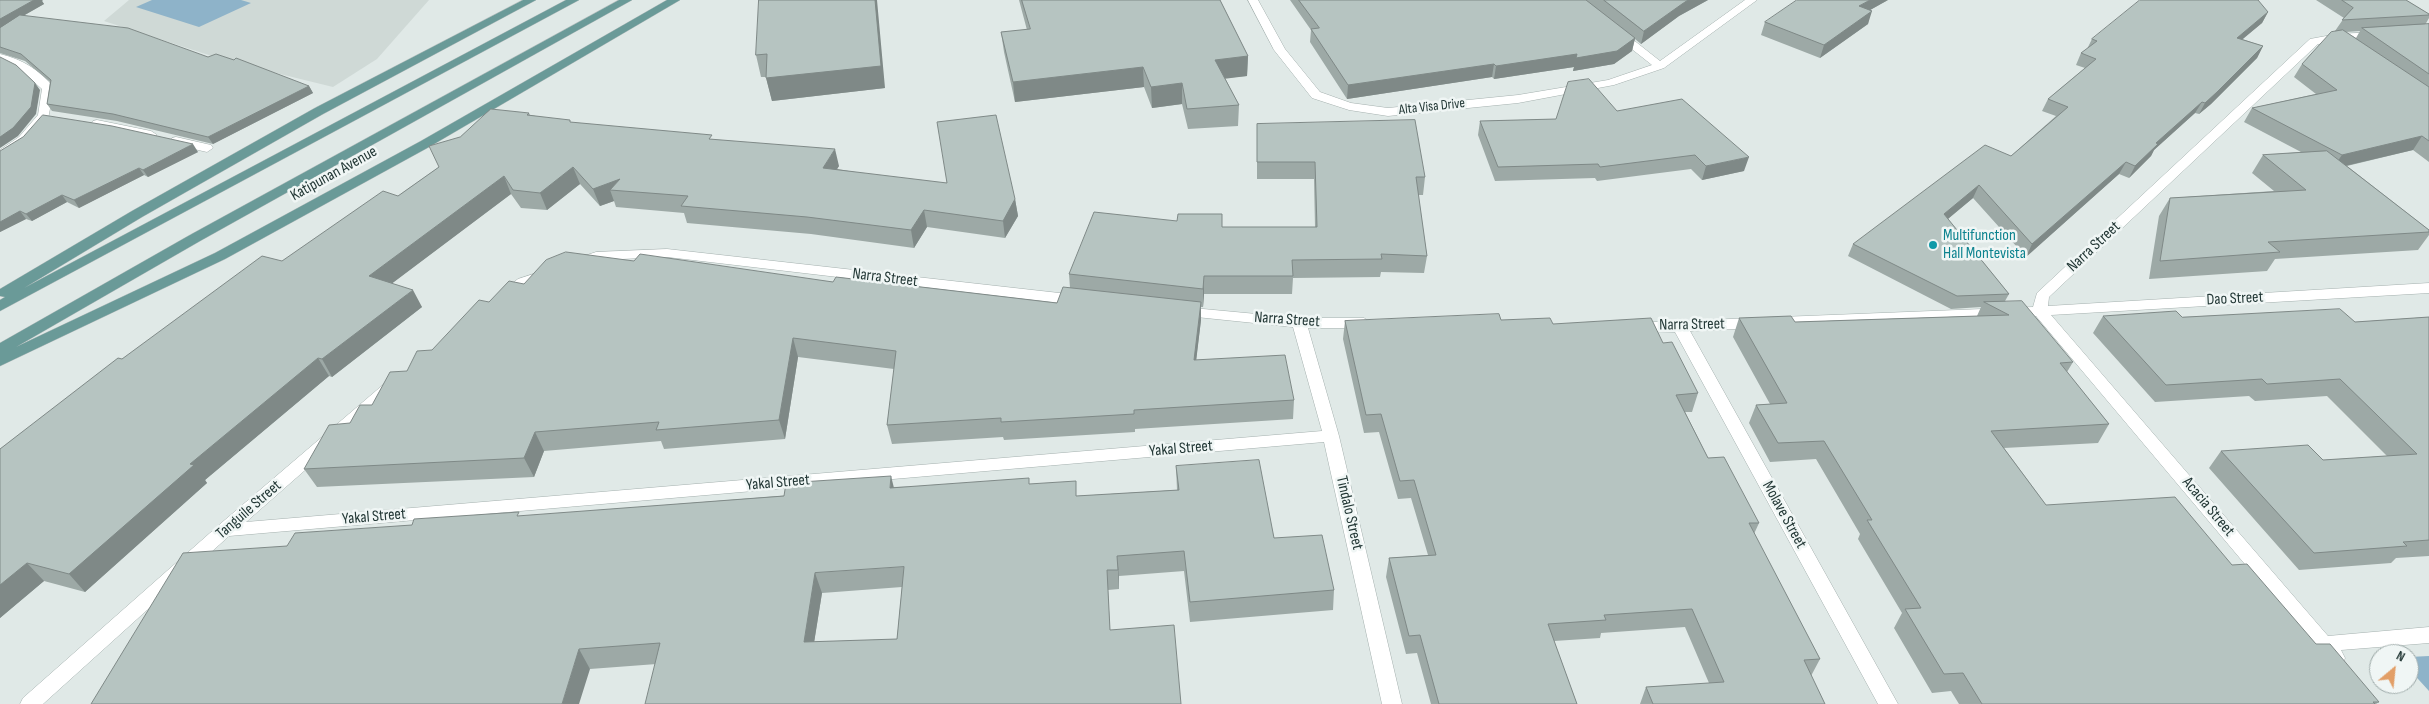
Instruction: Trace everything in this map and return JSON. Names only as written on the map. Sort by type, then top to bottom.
[{"type":"main road","points":[[0,296],[137,214],[319,111],[531,0]]},
{"type":"main road","points":[[0,306],[574,0]]},
{"type":"main road","name":"Katipunan Avenue","points":[[0,350],[196,238],[627,0]]},
{"type":"main road","name":"Katipunan Avenue","points":[[0,360],[220,256],[425,144],[675,0]]},
{"type":"street","name":"Alta Visa Drive","points":[[1253,0],[1280,50],[1316,94],[1349,106],[1388,112],[1518,99],[1610,83],[1660,66],[1752,0]]},
{"type":"street","points":[[1606,24],[1660,66]]},
{"type":"street","name":"Narra Street","points":[[1621,326],[1680,327],[2040,311],[2042,296],[2314,41],[2337,37],[2391,34]]},
{"type":"street","points":[[2337,37],[2352,48]]},
{"type":"street","points":[[0,57],[33,72],[48,88],[49,116],[23,140],[0,156]]},
{"type":"street","points":[[81,121],[117,127],[207,148]]},
{"type":"street","name":"Narra Street","points":[[493,303],[523,282],[596,256],[667,253],[1087,301]]},
{"type":"street","name":"Dao Street","points":[[2040,311],[2429,288]]},
{"type":"street","name":"Narra Street","points":[[1165,310],[1299,323],[1377,324]]},
{"type":"street","name":"Acacia Street","points":[[2040,311],[2350,674]]},
{"type":"street","name":"Tindalo Street","points":[[1299,323],[1331,436],[1392,704]]},
{"type":"street","name":"Molave Street","points":[[1680,327],[1888,704]]},
{"type":"street","name":"Tanguile Street","points":[[30,704],[225,530],[404,376]]},
{"type":"street","name":"Yakal Street","points":[[225,530],[1331,436]]},
{"type":"street","points":[[2324,644],[2429,635]]},
{"type":"shaded area","points":[[129,0],[429,0],[377,59],[333,87],[227,61],[104,21]]},
{"type":"water","points":[[152,0],[241,0],[251,3],[199,27],[136,7]]},
{"type":"water","points":[[2419,656],[2429,656],[2429,691],[2419,680]]},
{"type":"building","points":[[0,0],[34,0],[0,19]]},
{"type":"building","points":[[759,0],[875,0],[881,66],[766,78],[767,54],[756,55]]},
{"type":"building","points":[[1022,0],[1220,0],[1248,56],[1215,60],[1239,105],[1187,109],[1182,83],[1151,87],[1143,67],[1013,82],[1001,32],[1030,29]]},
{"type":"building","points":[[1299,0],[1586,0],[1635,38],[1617,51],[1576,58],[1577,54],[1348,85],[1311,29],[1319,28]]},
{"type":"building","points":[[1604,0],[1688,0],[1644,31]]},
{"type":"building","points":[[1797,0],[1870,0],[1859,6],[1872,11],[1824,45],[1765,22]]},
{"type":"building","points":[[2140,0],[2258,0],[2268,12],[2237,38],[2263,46],[2205,103],[2202,102],[2156,143],[2158,144],[2135,166],[2126,162],[2032,244],[1979,185],[1944,214],[2009,294],[1957,296],[1853,244],[1985,145],[2011,156],[2068,107],[2048,99],[2096,59],[2081,53],[2097,41],[2092,39]]},
{"type":"building","points":[[2342,0],[2406,0],[2429,15],[2342,20],[2353,8]]},
{"type":"building","points":[[20,15],[128,28],[208,57],[216,54],[234,60],[236,58],[309,86],[208,137],[113,114],[47,104],[51,80],[21,54],[0,47],[0,28]]},
{"type":"building","points":[[2429,24],[2429,74],[2362,28]]},
{"type":"building","points":[[2343,30],[2429,87],[2429,141],[2422,136],[2342,155],[2252,108],[2337,90],[2302,64],[2331,32]]},
{"type":"building","points":[[0,57],[16,65],[35,83],[31,107],[13,128],[0,137]]},
{"type":"building","points":[[1589,79],[1617,111],[1682,99],[1749,157],[1706,166],[1695,155],[1600,167],[1598,164],[1498,167],[1480,121],[1556,119],[1568,82]]},
{"type":"building","points":[[491,109],[529,113],[527,115],[570,120],[570,122],[712,135],[709,139],[835,149],[823,168],[947,183],[937,122],[996,115],[1015,199],[1003,221],[924,210],[911,230],[807,217],[681,206],[688,196],[610,190],[620,179],[593,189],[573,167],[540,193],[513,190],[504,176],[369,276],[413,290],[322,359],[318,358],[190,464],[194,465],[69,574],[27,563],[0,585],[0,449],[118,358],[122,359],[262,256],[282,261],[383,191],[398,196],[439,167],[429,146],[460,137]]},
{"type":"building","points":[[43,115],[112,126],[193,144],[143,170],[139,168],[74,200],[62,195],[26,214],[20,211],[0,222],[0,151],[23,137]]},
{"type":"building","points":[[1415,120],[1425,177],[1416,177],[1427,256],[1381,254],[1382,259],[1292,260],[1293,276],[1204,276],[1203,289],[1069,274],[1094,212],[1177,221],[1178,214],[1222,214],[1222,227],[1317,227],[1315,162],[1257,162],[1257,124]]},
{"type":"building","points":[[2327,151],[2429,230],[2429,232],[2268,242],[2280,252],[2160,261],[2170,198],[2306,190],[2263,155]]},
{"type":"building","points":[[566,252],[634,261],[640,254],[833,282],[836,277],[1057,303],[1063,287],[1201,302],[1194,360],[1285,355],[1294,400],[1134,410],[1134,414],[1001,422],[1001,418],[887,425],[896,351],[793,338],[779,420],[656,430],[659,422],[535,432],[524,458],[304,469],[329,425],[350,423],[360,405],[372,405],[390,372],[407,371],[417,351],[432,350],[479,300],[489,302],[509,281],[524,284],[546,260]]},
{"type":"building","points":[[2022,301],[2073,362],[2060,363],[2109,424],[1991,431],[2046,505],[2175,497],[2232,565],[2247,564],[2316,644],[2330,644],[2369,690],[2369,694],[2372,694],[2379,702],[2373,702],[2375,704],[1982,704],[1963,673],[1944,674],[1905,609],[1921,608],[1867,520],[1872,520],[1824,441],[1778,443],[1756,405],[1787,403],[1739,318],[1791,316],[1795,322],[2009,315],[1984,302]]},
{"type":"building","points":[[2340,309],[2355,322],[2429,317],[2429,540],[2403,542],[2407,546],[2314,553],[2221,451],[2308,445],[2323,460],[2417,454],[2340,379],[2267,384],[2262,379],[2166,385],[2103,316],[2176,311],[2182,317]]},
{"type":"building","points":[[1499,314],[1501,320],[1550,318],[1553,324],[1651,318],[1663,343],[1672,342],[1698,393],[1676,395],[1708,458],[1724,457],[1759,523],[1749,523],[1820,659],[1804,660],[1825,704],[1653,704],[1646,687],[1724,682],[1692,609],[1604,615],[1606,620],[1548,624],[1577,704],[1439,704],[1420,635],[1409,636],[1389,558],[1436,555],[1414,480],[1400,481],[1381,414],[1366,415],[1345,321]]},
{"type":"building","points":[[1259,460],[1274,538],[1322,535],[1334,590],[1190,602],[1184,551],[1117,556],[1118,570],[1107,570],[1110,630],[1174,625],[1181,704],[645,704],[660,643],[579,649],[562,704],[91,704],[183,553],[287,546],[295,533],[412,525],[414,519],[519,512],[517,516],[784,496],[786,483],[891,476],[890,488],[1029,478],[1029,484],[1076,481],[1076,496],[1179,490],[1176,466]],"holes":[[[904,567],[897,639],[804,642],[815,573]]]},
{"type":"place","name":"Multifunction Hall Montevista","points":[[1933,245]]}]
